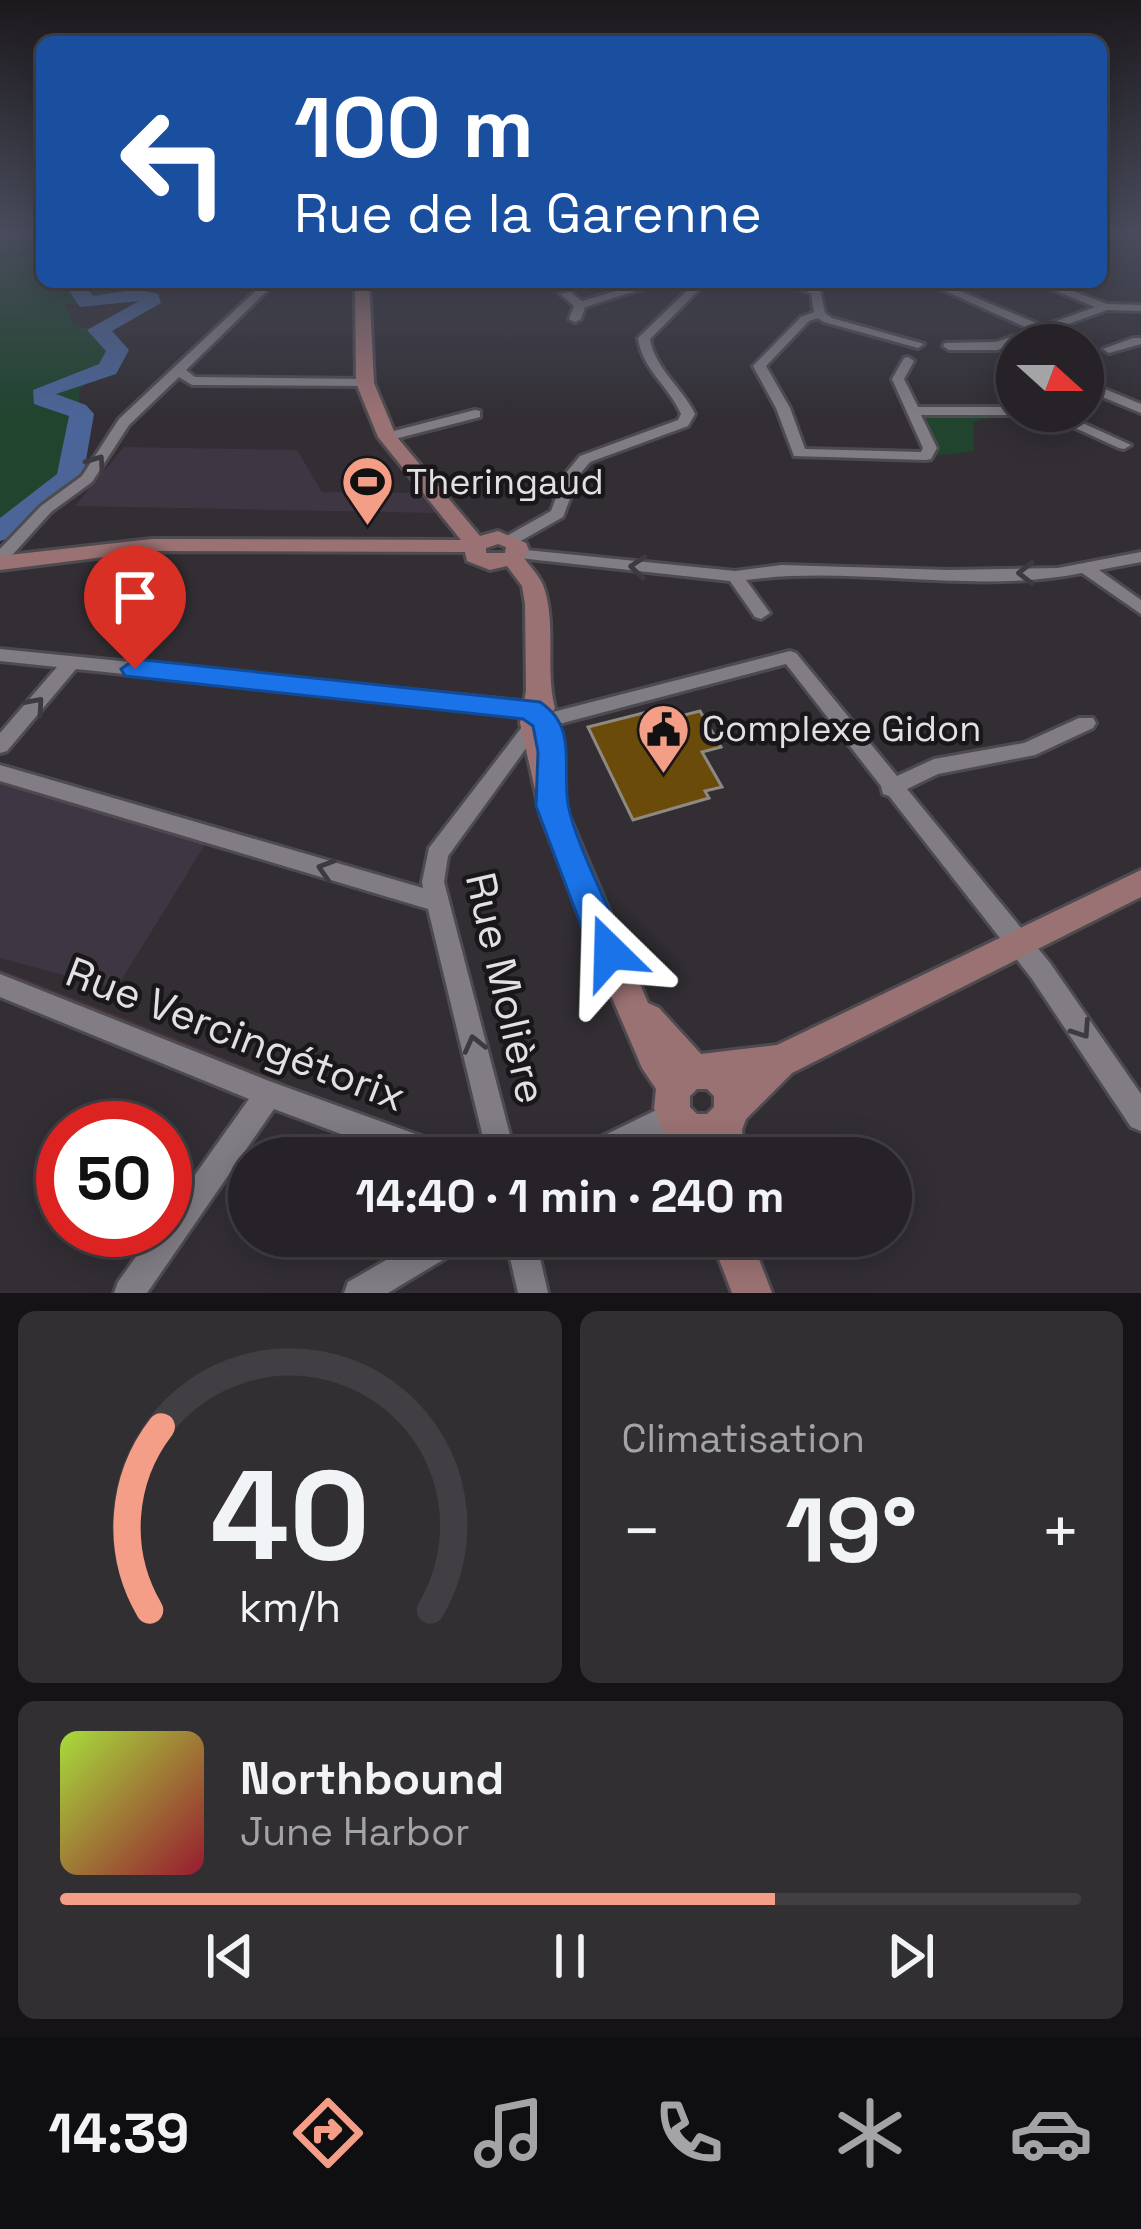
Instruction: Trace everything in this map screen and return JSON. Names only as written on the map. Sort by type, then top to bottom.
[{"type":"main road","points":[[362,295],[365,383],[387,437],[414,475],[493,550],[534,600],[539,617],[536,712],[552,806],[654,1056],[689,1105],[698,1133],[727,1131],[780,1061]]},
{"type":"main road","points":[[436,547],[456,516]]},
{"type":"main road","points":[[0,561],[152,544],[493,550]]},
{"type":"main road","points":[[403,548],[493,550]]},
{"type":"main road","points":[[689,1105],[1141,883]]},
{"type":"main road","points":[[689,1105],[722,1081],[727,1131]]},
{"type":"main road","points":[[740,1257],[752,1293]]},
{"type":"street","points":[[0,561],[46,509],[87,479],[124,422],[259,295]]},
{"type":"street","points":[[568,295],[580,305]]},
{"type":"street","points":[[580,305],[614,295]]},
{"type":"street","points":[[493,550],[558,514],[572,473],[585,459],[683,423],[688,414],[684,402],[649,362],[644,338],[688,295]]},
{"type":"street","points":[[818,295],[820,314]]},
{"type":"street","points":[[961,295],[1029,324]]},
{"type":"street","points":[[1075,295],[1141,322]]},
{"type":"street","points":[[575,319],[580,305]]},
{"type":"street","points":[[1059,324],[1106,307],[1141,308]]},
{"type":"street","points":[[908,361],[898,379],[930,448],[926,455],[804,455],[796,450],[783,408],[759,366],[805,319],[820,314],[842,325],[918,344]]},
{"type":"street","points":[[1109,349],[1140,341]]},
{"type":"street","points":[[949,346],[996,346]]},
{"type":"street","points":[[181,372],[193,381],[365,383]]},
{"type":"street","points":[[1104,393],[1141,409]]},
{"type":"street","points":[[912,411],[996,411]]},
{"type":"street","points":[[387,437],[475,414]]},
{"type":"street","points":[[1088,432],[1119,447]]},
{"type":"street","points":[[493,550],[735,576],[782,570],[949,575],[1088,569],[1141,557]]},
{"type":"street","points":[[1088,569],[1141,608]]},
{"type":"street","points":[[735,576],[761,613]]},
{"type":"street","points":[[0,655],[536,712],[790,657],[890,788],[1021,945],[1141,1118]]},
{"type":"street","points":[[0,746],[72,662]]},
{"type":"street","name":"Rue Molière","points":[[497,1137],[433,867],[437,854],[536,712]]},
{"type":"street","points":[[890,788],[934,767],[1044,744],[1086,723]]},
{"type":"street","points":[[0,773],[438,902]]},
{"type":"street","name":"Rue Vercingétorix","points":[[0,985],[385,1137]]},
{"type":"street","points":[[129,1293],[269,1094]]},
{"type":"street","points":[[628,1137],[689,1105]]},
{"type":"street","points":[[359,1293],[420,1257]]},
{"type":"street","points":[[525,1257],[533,1293]]},
{"type":"shaded area","points":[[124,447],[297,450],[322,492],[418,493],[435,513],[75,506]]},
{"type":"shaded area","points":[[0,784],[206,843],[116,989],[0,958]]},
{"type":"shaded area","points":[[0,969],[285,1083],[271,1110],[0,1000]]},
{"type":"green space","points":[[0,295],[114,295],[65,304],[74,326],[98,330],[117,358],[80,389],[69,477],[0,527]]},
{"type":"green space","points":[[925,415],[996,415],[973,422],[974,451],[935,456],[937,448]]},
{"type":"building","name":"Complexe Gidon","points":[[659,709],[665,720],[700,711],[721,747],[702,752],[722,787],[705,791],[709,798],[633,820],[588,727]]},
{"type":"waterway","points":[[82,295],[87,303],[137,295]]},
{"type":"waterway","points":[[0,532],[70,477],[82,414],[43,399],[45,390],[108,369],[118,350],[98,330],[151,303],[151,298],[140,295]]},
{"type":"place","name":"Theringaud","points":[[367,528]]},
{"type":"place","name":"Complexe Gidon","points":[[663,775]]},
{"type":"route","points":[[135,669],[530,709],[546,720],[553,752],[552,806],[610,952]]}]
